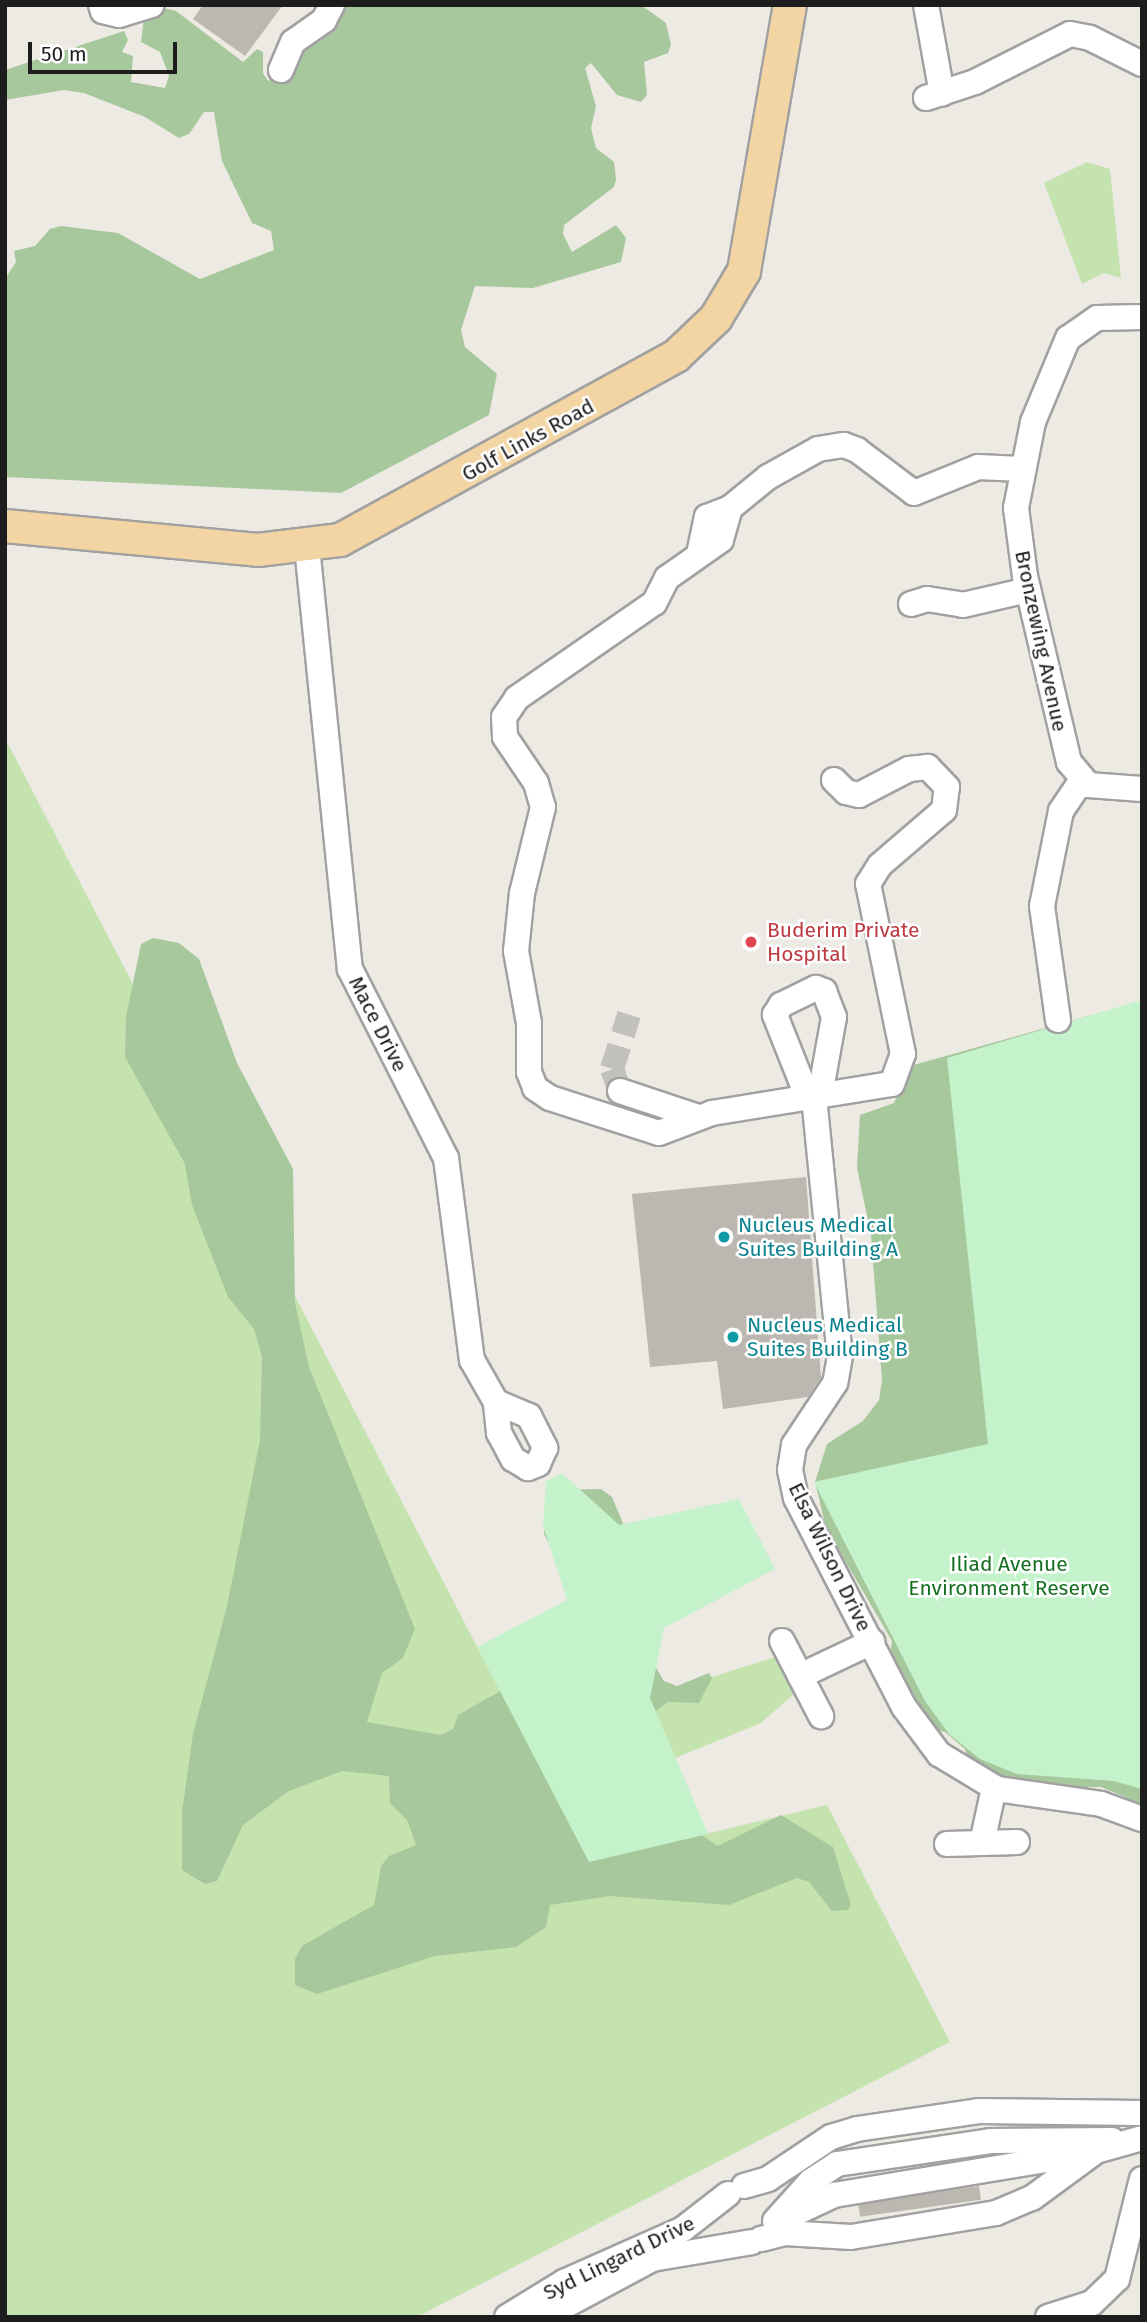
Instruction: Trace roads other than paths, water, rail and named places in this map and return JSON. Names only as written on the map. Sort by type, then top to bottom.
[{"type":"main road","name":"Golf Links Road","points":[[5,526],[210,546],[307,547],[340,540],[428,496],[676,356],[716,318],[744,271],[755,225],[790,5]]},
{"type":"street","points":[[101,5],[103,11],[119,15],[151,5]]},
{"type":"street","points":[[281,70],[293,42],[324,20],[331,5]]},
{"type":"street","points":[[926,5],[934,96],[1070,34],[1090,37],[1142,64]]},
{"type":"street","name":"Bronzewing Avenue","points":[[1082,780],[1066,751],[1028,590],[1016,508],[1021,469],[1049,374],[1068,338],[1097,318],[1142,317]]},
{"type":"street","points":[[834,780],[846,792],[859,795],[909,769],[928,767],[943,779],[948,795],[938,817],[880,866],[868,884],[902,1046],[898,1078],[886,1087],[698,1117],[668,1131],[650,1132],[550,1098],[531,1082],[529,1023],[516,937],[543,807],[536,783],[502,724],[517,698],[648,607],[667,578],[699,554],[703,520],[730,508],[802,456],[838,445],[857,450],[910,491],[934,486],[985,466],[1021,469]]},
{"type":"street","name":"Mace Drive","points":[[307,547],[350,969],[446,1158],[472,1360],[496,1402]]},
{"type":"street","points":[[911,604],[926,598],[963,605],[1028,590]]},
{"type":"street","points":[[1058,1020],[1042,905],[1058,820],[1082,780],[1109,790],[1142,789]]},
{"type":"street","points":[[620,1091],[698,1117]]},
{"type":"street","name":"Elsa Wilson Drive","points":[[814,1097],[840,1356],[830,1392],[798,1433],[792,1487],[872,1642],[928,1742],[968,1776],[994,1787],[1101,1804],[1142,1819]]},
{"type":"street","points":[[782,1641],[821,1716]]},
{"type":"street","points":[[800,1676],[872,1642]]},
{"type":"street","points":[[982,1843],[994,1787]]},
{"type":"street","points":[[947,1844],[1017,1842]]},
{"type":"street","name":"Syd Lingard Drive","points":[[507,2317],[564,2282],[683,2229],[736,2190],[768,2179],[831,2137],[857,2129],[979,2111],[1142,2113]]},
{"type":"street","points":[[765,2233],[811,2181],[837,2164],[990,2141],[1138,2139]]},
{"type":"street","name":"Syd Lingard Drive","points":[[544,2317],[652,2259],[765,2233],[851,2237],[1003,2211],[1104,2147],[1138,2139]]},
{"type":"street","points":[[765,2233],[769,2195],[736,2190],[722,2206],[722,2224],[734,2238],[765,2233],[826,2197],[1049,2161],[1104,2147]]},
{"type":"street","points":[[1048,2317],[1092,2304],[1117,2279],[1142,2179]]},
{"type":"tunnel","points":[[620,1091],[612,1069],[629,1015]]},
{"type":"place","name":"Buderim Private Hospital","points":[[751,942]]},
{"type":"place","name":"Nucleus Medical Suites Building A","points":[[724,1237]]},
{"type":"place","name":"Nucleus Medical Suites Building B","points":[[733,1337]]},
{"type":"park label","name":"Iliad Avenue Environment Reserve","points":[[1009,1576]]}]
